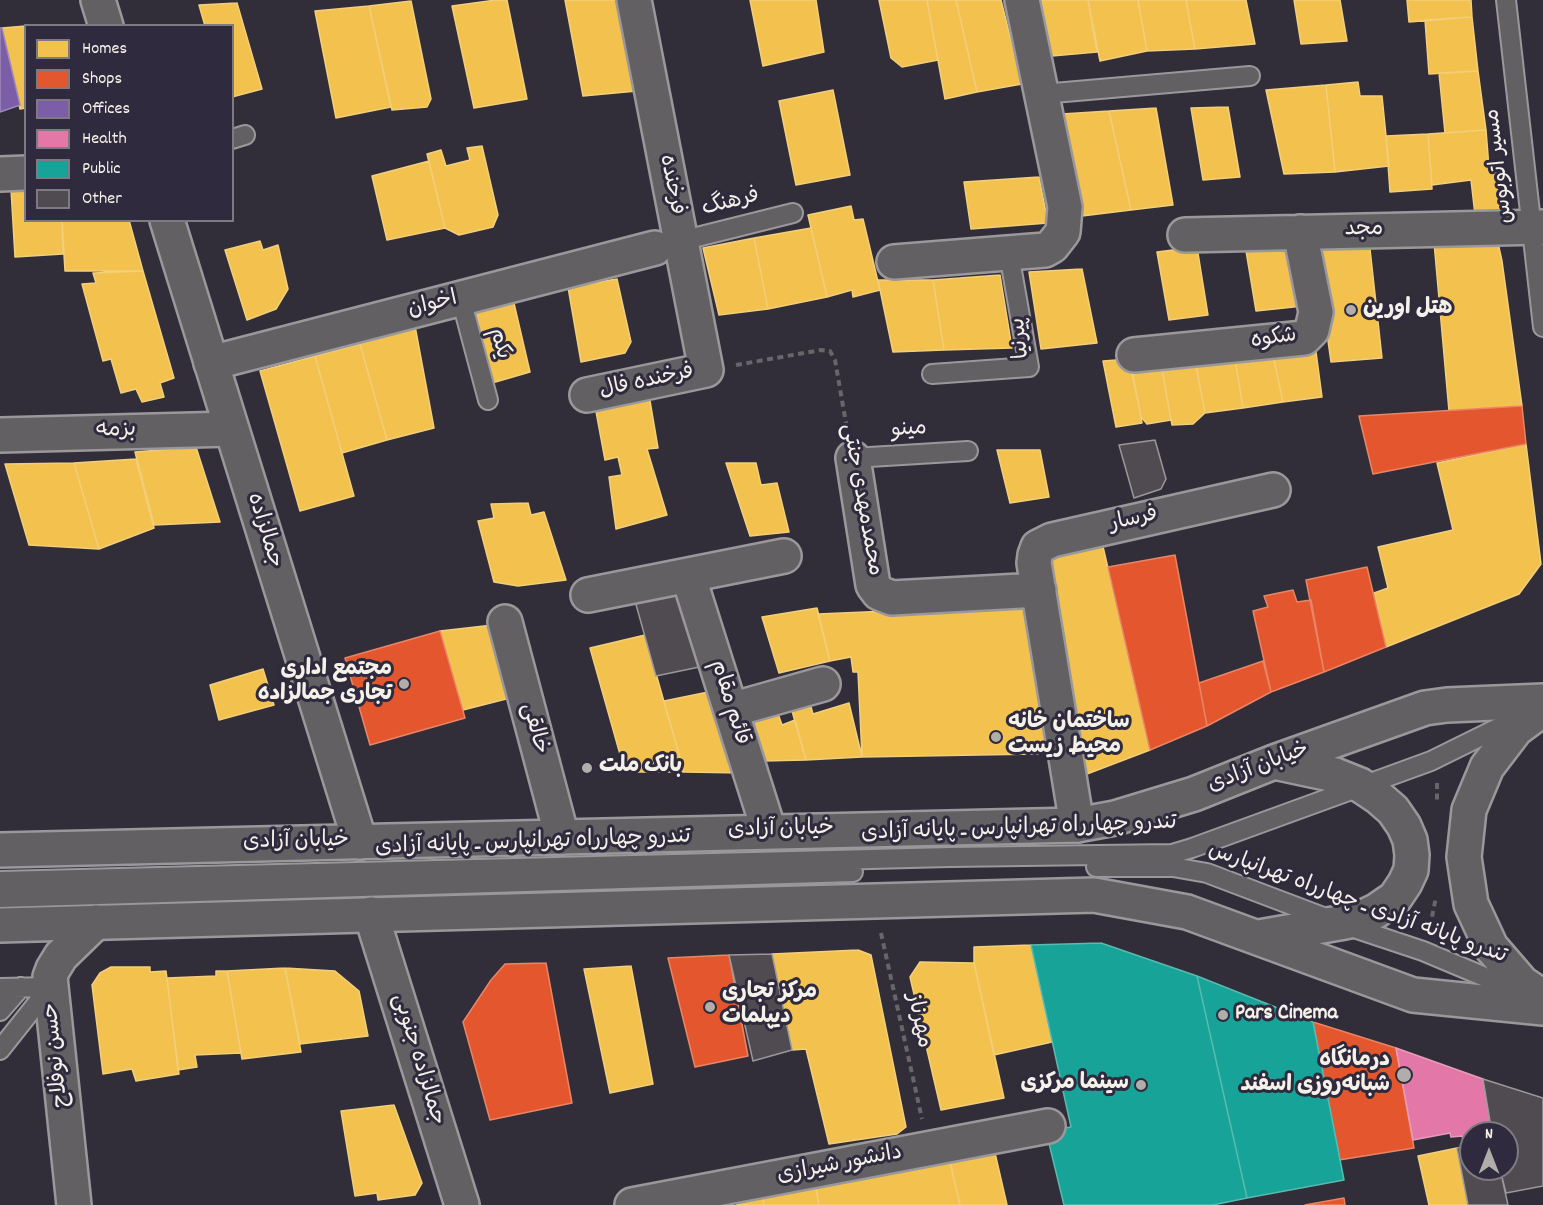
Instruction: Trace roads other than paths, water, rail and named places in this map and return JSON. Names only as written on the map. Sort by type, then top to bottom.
[{"type":"main road","points":[[98,0],[105,24]]},
{"type":"main road","name":"فرخنده","points":[[634,0],[668,245],[706,370]]},
{"type":"main road","points":[[894,262],[1045,250],[1052,246],[1063,232],[1065,207],[1022,0]]},
{"type":"main road","points":[[0,174],[24,173]]},
{"type":"main road","name":"جمالزاده","points":[[168,222],[360,842]]},
{"type":"main road","name":"مجد","points":[[1185,235],[1538,227]]},
{"type":"main road","name":"شکوه","points":[[1134,355],[1304,338],[1312,330],[1316,312],[1300,232]]},
{"type":"main road","name":"اخوان","points":[[211,363],[668,245]]},
{"type":"main road","name":"فرخنده فال","points":[[587,395],[706,370]]},
{"type":"main road","name":"بزمه","points":[[0,435],[231,429]]},
{"type":"main road","name":"محمدمهدی جنتی","points":[[853,458],[873,585],[879,594],[892,598],[1039,590]]},
{"type":"main road","name":"فرسار","points":[[1039,590],[1034,563],[1035,555],[1043,543],[1274,490]]},
{"type":"main road","points":[[588,595],[784,556]]},
{"type":"main road","name":"قائم مقام","points":[[688,574],[769,831]]},
{"type":"main road","points":[[1039,590],[1077,825]]},
{"type":"main road","name":"خالقی","points":[[505,622],[562,837]]},
{"type":"main road","points":[[731,710],[823,684]]},
{"type":"main road","name":"خیابان آزادی","points":[[0,850],[1077,825],[1115,818],[1194,794],[1274,762],[1425,708],[1543,701]]},
{"type":"main road","points":[[1543,708],[1516,729],[1487,766],[1469,810],[1464,857],[1471,904],[1491,947],[1522,982],[1543,997]]},
{"type":"main road","points":[[1258,938],[1359,919],[1376,911],[1395,898],[1405,883],[1411,870],[1413,855],[1404,826],[1393,810],[1360,785],[1335,775],[1274,762]]},
{"type":"main road","points":[[0,925],[1094,895],[1187,912],[1413,995],[1543,1008]]},
{"type":"main road","name":"جمالزاده جنوبی","points":[[371,914],[462,1205]]},
{"type":"main road","name":"حسن نوفلاح","points":[[74,1205],[36,987],[50,977],[57,961],[96,922]]},
{"type":"main road","name":"دانشور شیرازی","points":[[632,1205],[1048,1126]]},
{"type":"lane","name":"مسیر اتوبوس","points":[[1506,0],[1538,227],[1543,327]]},
{"type":"lane","points":[[1042,94],[1251,76]]},
{"type":"lane","name":"فرهنگ","points":[[668,245],[793,213]]},
{"type":"lane","name":"پیرنیا","points":[[932,374],[1029,367],[1009,254]]},
{"type":"lane","name":"یکم","points":[[461,299],[488,400]]},
{"type":"lane","name":"مینو","points":[[853,458],[968,451]]},
{"type":"lane","name":"تندرو چهارراه تهرانپارس ـ پایانه آزادی","points":[[0,881],[950,857],[1172,854],[1431,761],[1543,708]]},
{"type":"lane","name":"تندرو پایانه آزادی ـ چهارراه تهرانپارس","points":[[0,898],[917,870],[1173,867],[1208,873],[1339,923],[1423,951],[1543,1001]]},
{"type":"lane","points":[[0,988],[36,987]]},
{"type":"lane","points":[[0,1011],[36,987]]},
{"type":"lane","points":[[0,1050],[36,987]]},
{"type":"place","name":"هتل اورین","points":[[1351,310]]},
{"type":"place","name":"مجتمع اداری تجاری جمالزاده","points":[[404,684]]},
{"type":"place","name":"ساختمان خانه محیط زیست","points":[[996,737]]},
{"type":"place","name":"بانک ملت","points":[[587,768]]},
{"type":"place","name":"مرکز تجاری دیپلمات","points":[[710,1007]]},
{"type":"place","name":"Pars Cinema","points":[[1223,1015]]},
{"type":"place","name":"درمانگاه شبانه‌روزی اسفند","points":[[1404,1075]]},
{"type":"place","name":"سینما مرکزی","points":[[1141,1085]]}]
